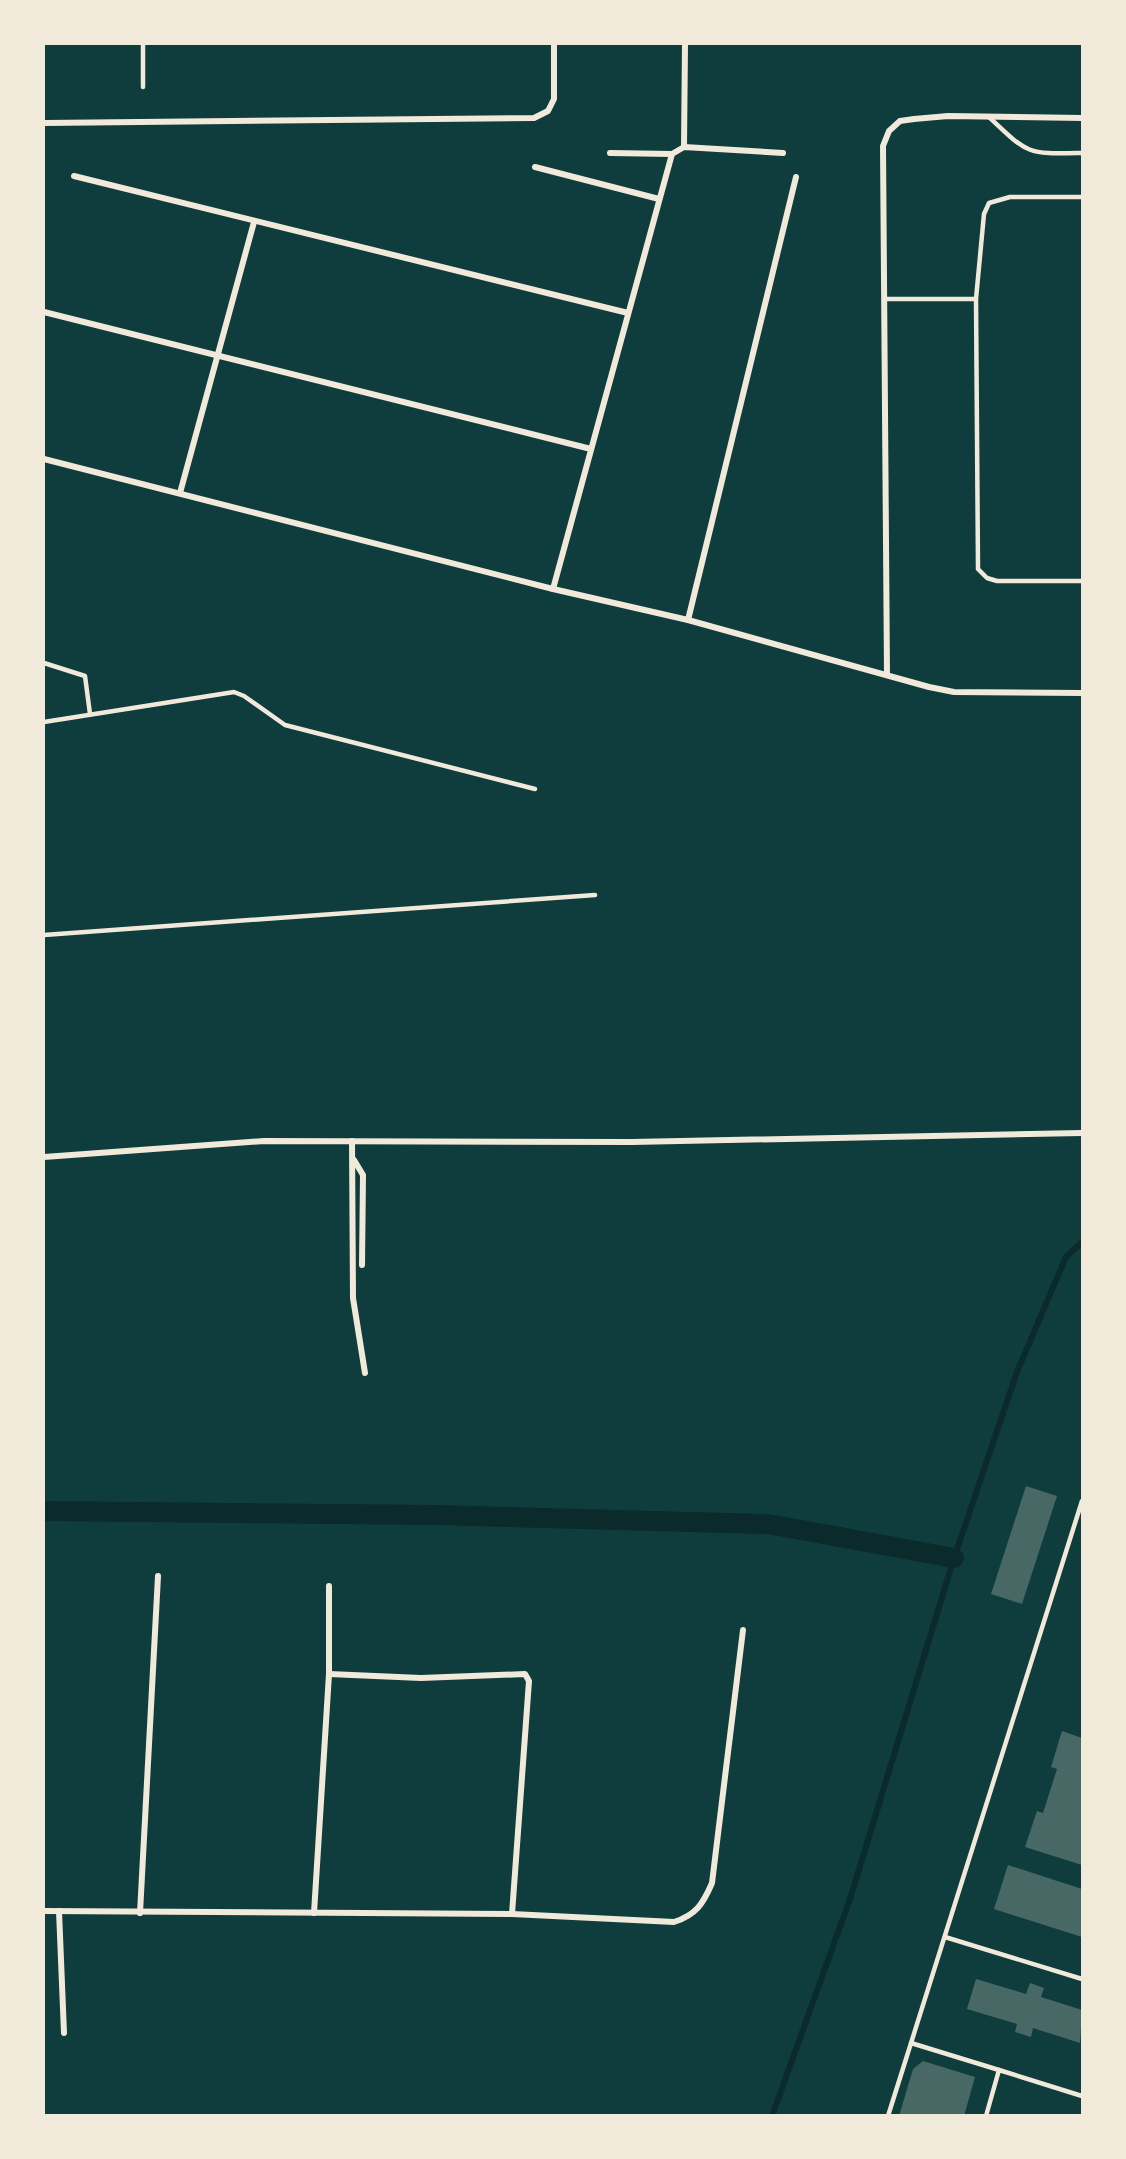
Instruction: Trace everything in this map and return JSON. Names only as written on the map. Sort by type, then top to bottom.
[{"type":"street","points":[[44,123],[534,118],[548,111],[554,99],[554,44]]},
{"type":"street","points":[[684,147],[685,44]]},
{"type":"street","points":[[887,675],[883,146],[889,131],[900,121],[914,119],[1083,118]]},
{"type":"street","points":[[610,153],[672,154],[684,147],[783,153]]},
{"type":"street","points":[[554,589],[672,154]]},
{"type":"street","points":[[535,167],[659,200]]},
{"type":"street","points":[[74,176],[628,313]]},
{"type":"street","points":[[688,620],[796,177]]},
{"type":"street","points":[[180,493],[254,222]]},
{"type":"street","points":[[44,312],[591,449]]},
{"type":"street","points":[[44,459],[554,589],[688,620],[954,692],[1083,693]]},
{"type":"street","points":[[44,1157],[218,1143],[632,1142],[1083,1133]]},
{"type":"street","points":[[352,1141],[354,1159],[352,1298],[365,1372]]},
{"type":"street","points":[[354,1159],[363,1175],[362,1265]]},
{"type":"street","points":[[140,1913],[158,1576]]},
{"type":"street","points":[[314,1913],[329,1674],[329,1586]]},
{"type":"street","points":[[44,1911],[512,1914],[674,1922],[691,1916],[704,1902],[712,1883],[744,1630]]},
{"type":"street","points":[[329,1674],[421,1678],[525,1674],[529,1681],[512,1914]]},
{"type":"street","points":[[59,1911],[64,2032]]},
{"type":"lane","points":[[143,44],[143,87]]},
{"type":"lane","points":[[989,117],[1020,146],[1031,152],[1083,153]]},
{"type":"lane","points":[[1083,196],[1010,197],[989,203],[984,214],[976,299],[978,569],[987,578],[997,581],[1083,581]]},
{"type":"lane","points":[[884,299],[976,299]]},
{"type":"lane","points":[[44,663],[85,676],[90,714]]},
{"type":"lane","points":[[44,722],[234,692],[244,696],[285,725],[535,789]]},
{"type":"lane","points":[[44,934],[595,895]]},
{"type":"lane","points":[[888,2115],[1083,1501]]},
{"type":"lane","points":[[945,1937],[1083,1979]]},
{"type":"lane","points":[[911,2043],[1083,2096]]},
{"type":"lane","points":[[986,2115],[999,2070]]},
{"type":"building","points":[[1026,1486],[1057,1496],[1022,1604],[991,1594]]},
{"type":"building","points":[[1062,1731],[1082,1738],[1082,1865],[1025,1847],[1037,1811],[1043,1813],[1057,1769],[1051,1767]]},
{"type":"building","points":[[1008,1865],[1082,1889],[1082,1937],[994,1909]]},
{"type":"building","points":[[976,1979],[1026,1994],[1030,1983],[1044,1988],[1041,1997],[1082,2010],[1080,2043],[1033,2028],[1031,2037],[1015,2032],[1017,2024],[967,2009]]},
{"type":"building","points":[[923,2061],[975,2077],[964,2116],[899,2116],[913,2069]]},
{"type":"waterway","points":[[772,2116],[850,1899],[954,1558],[1017,1372],[1066,1257],[1082,1242]]},
{"type":"waterway","points":[[44,1511],[437,1515],[768,1524],[954,1558]]}]
